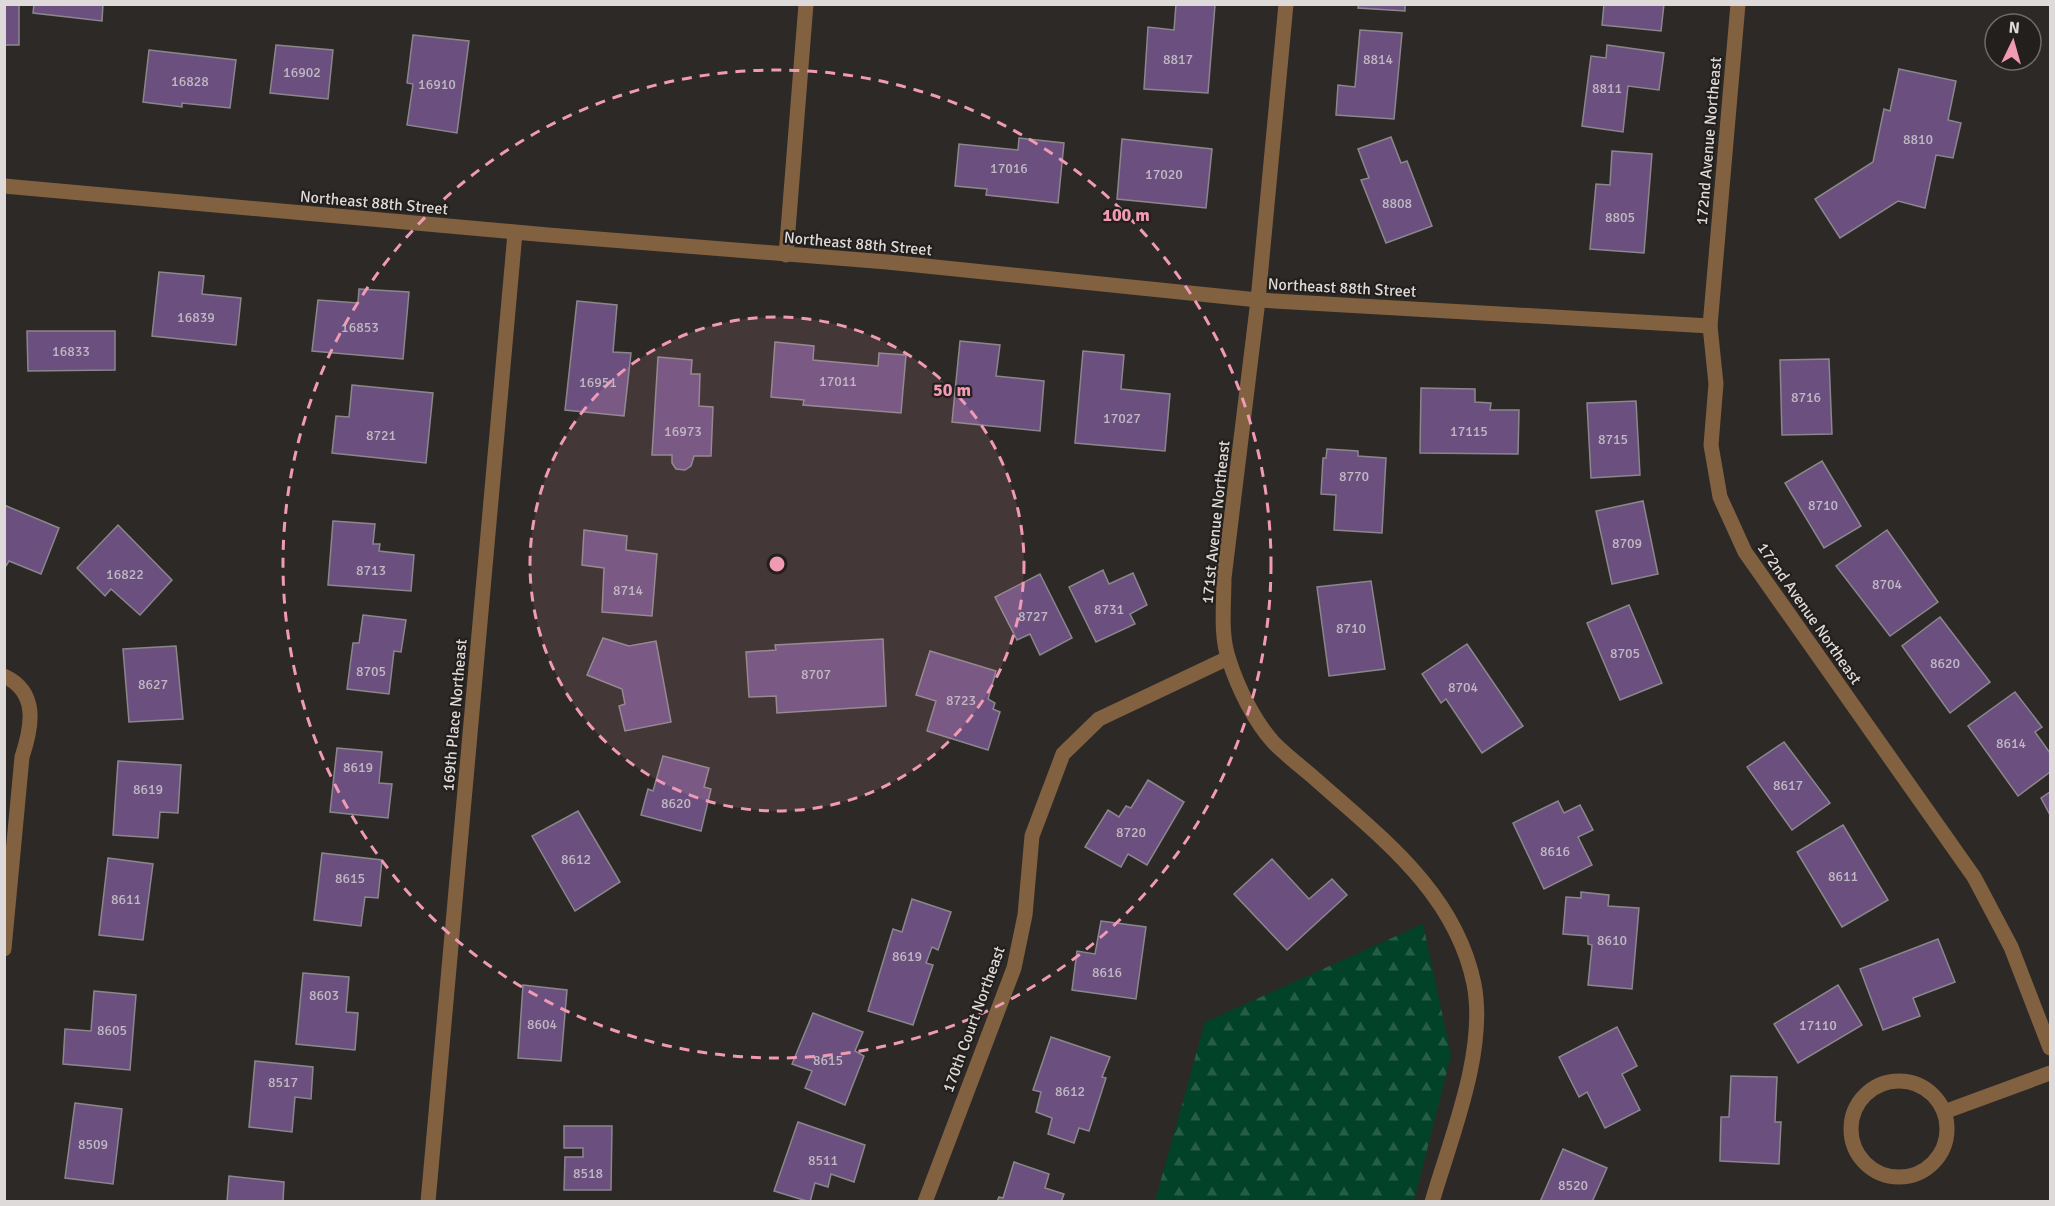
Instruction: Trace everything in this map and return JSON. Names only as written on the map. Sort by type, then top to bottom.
[{"type":"street","points":[[786,255],[806,4]]},
{"type":"street","name":"171st Avenue Northeast","points":[[1286,4],[1258,300],[1224,578],[1223,625],[1228,658],[1243,697],[1274,742],[1384,840],[1433,890],[1459,939],[1474,985],[1475,1038],[1462,1097],[1432,1202]]},
{"type":"street","name":"172nd Avenue Northeast","points":[[1738,4],[1710,326],[1716,384],[1711,445],[1720,497],[1745,552],[1974,877],[2011,947],[2050,1048]]},
{"type":"street","name":"Northeast 88th Street","points":[[4,186],[516,232],[886,262],[1258,300],[1710,326]]},
{"type":"street","name":"169th Place Northeast","points":[[428,1202],[516,232]]},
{"type":"street","name":"170th Court Northeast","points":[[925,1202],[1014,968],[1025,915],[1032,836],[1063,754],[1099,719],[1228,658]]},
{"type":"street","points":[[4,676],[16,681],[28,701],[32,728],[22,757],[4,949]]},
{"type":"street","points":[[1944,1112],[2050,1073]]},
{"type":"street","points":[[1903,1081],[1918,1084],[1932,1093],[1944,1112],[1947,1137],[1943,1152],[1933,1164],[1920,1173],[1905,1178],[1889,1177],[1874,1171],[1862,1160],[1853,1146],[1850,1130],[1857,1107],[1872,1089],[1887,1082],[1903,1081]]},
{"type":"green space","points":[[1423,924],[1451,1055],[1414,1201],[1155,1201],[1205,1022]]},
{"type":"building","points":[[4,4],[19,4],[19,45],[4,45]]},
{"type":"building","points":[[34,4],[103,4],[102,21],[33,13]]},
{"type":"building","points":[[1176,4],[1215,5],[1208,93],[1144,89],[1148,27],[1174,30]]},
{"type":"building","points":[[1359,4],[1405,4],[1405,11],[1358,8]]},
{"type":"building","points":[[1604,4],[1664,4],[1661,31],[1602,25]]},
{"type":"building","points":[[1360,30],[1402,33],[1394,119],[1336,115],[1338,85],[1355,87]]},
{"type":"building","points":[[413,35],[469,41],[457,133],[407,125],[413,84],[407,83]]},
{"type":"building","points":[[276,45],[333,50],[328,99],[270,93]]},
{"type":"building","points":[[1607,45],[1664,53],[1659,90],[1628,86],[1623,132],[1582,126],[1591,56],[1606,58]]},
{"type":"building","points":[[149,50],[236,60],[230,108],[182,103],[182,107],[143,102]]},
{"type":"building","points":[[1899,69],[1956,81],[1948,120],[1961,123],[1953,158],[1936,155],[1925,208],[1898,201],[1840,238],[1815,199],[1873,162],[1884,109],[1890,111]]},
{"type":"building","points":[[1391,137],[1401,163],[1407,161],[1432,226],[1386,243],[1361,180],[1369,178],[1358,149]]},
{"type":"building","points":[[1019,138],[1064,143],[1058,203],[986,195],[987,189],[955,186],[959,144],[1018,150]]},
{"type":"building","points":[[1122,139],[1212,149],[1206,208],[1117,199]]},
{"type":"building","points":[[1612,151],[1652,154],[1644,253],[1590,249],[1596,184],[1610,185]]},
{"type":"building","points":[[159,272],[204,276],[202,294],[241,298],[236,345],[152,336]]},
{"type":"building","points":[[359,289],[409,292],[403,359],[312,351],[318,300],[358,303]]},
{"type":"building","points":[[577,301],[617,305],[613,352],[631,353],[624,416],[565,410]]},
{"type":"building","points":[[27,331],[115,331],[115,370],[28,371]]},
{"type":"building","points":[[960,341],[1000,345],[996,376],[1044,381],[1040,431],[952,422]]},
{"type":"building","points":[[775,342],[814,346],[813,360],[878,366],[879,353],[906,355],[901,413],[803,405],[804,400],[771,397]]},
{"type":"building","points":[[1083,351],[1124,355],[1121,389],[1170,394],[1165,451],[1075,443]]},
{"type":"building","points":[[658,357],[692,360],[691,374],[700,374],[699,406],[713,407],[711,456],[694,456],[691,466],[685,470],[676,469],[672,463],[672,455],[652,455]]},
{"type":"building","points":[[1829,359],[1832,434],[1782,435],[1780,360]]},
{"type":"building","points":[[352,385],[433,393],[426,463],[332,453],[336,416],[349,417]]},
{"type":"building","points":[[1421,388],[1475,389],[1475,402],[1491,403],[1490,410],[1519,410],[1518,454],[1420,453]]},
{"type":"building","points":[[1636,401],[1640,475],[1591,478],[1587,403]]},
{"type":"building","points":[[1327,449],[1358,451],[1358,456],[1386,458],[1382,533],[1334,530],[1336,495],[1321,494],[1323,458],[1326,458]]},
{"type":"building","points":[[1822,461],[1861,526],[1824,548],[1785,483]]},
{"type":"building","points":[[1643,501],[1658,574],[1612,584],[1596,511]]},
{"type":"building","points":[[4,505],[59,528],[41,574],[9,561],[4,569]]},
{"type":"building","points":[[333,521],[375,524],[373,544],[380,544],[379,551],[414,555],[411,591],[328,585]]},
{"type":"building","points":[[118,525],[172,580],[140,615],[111,589],[105,596],[77,568]]},
{"type":"building","points":[[584,530],[627,536],[626,550],[657,554],[652,616],[602,612],[604,568],[582,565]]},
{"type":"building","points":[[1887,530],[1938,602],[1890,636],[1836,566]]},
{"type":"building","points":[[1103,570],[1109,584],[1133,573],[1147,605],[1130,614],[1135,624],[1096,642],[1069,587]]},
{"type":"building","points":[[1040,574],[1072,638],[1040,655],[1030,634],[1017,640],[995,597]]},
{"type":"building","points":[[1371,581],[1385,669],[1329,676],[1317,587]]},
{"type":"building","points":[[1629,605],[1662,683],[1620,700],[1587,623]]},
{"type":"building","points":[[363,615],[406,620],[401,652],[394,651],[389,694],[347,689],[353,643],[359,643]]},
{"type":"building","points":[[1940,617],[1990,682],[1950,713],[1902,646]]},
{"type":"building","points":[[603,638],[629,646],[656,641],[671,722],[625,731],[619,706],[625,704],[622,689],[587,675]]},
{"type":"building","points":[[883,639],[886,706],[777,713],[776,696],[749,697],[746,652],[776,650],[775,645]]},
{"type":"building","points":[[1467,644],[1523,726],[1482,753],[1446,699],[1441,703],[1422,674]]},
{"type":"building","points":[[176,646],[183,719],[129,722],[123,649]]},
{"type":"building","points":[[930,651],[996,671],[988,699],[995,703],[993,709],[1000,712],[988,750],[927,731],[936,701],[916,695]]},
{"type":"building","points":[[2015,692],[2042,727],[2035,732],[2050,753],[2050,772],[2018,796],[1968,726]]},
{"type":"building","points":[[1784,742],[1830,803],[1792,830],[1747,767]]},
{"type":"building","points":[[337,748],[382,752],[379,783],[392,784],[388,818],[330,812]]},
{"type":"building","points":[[663,756],[709,768],[704,787],[711,789],[701,831],[641,815],[648,789],[653,791]]},
{"type":"building","points":[[118,761],[181,765],[178,813],[160,812],[158,838],[113,835]]},
{"type":"building","points":[[1148,780],[1184,802],[1147,865],[1128,854],[1121,867],[1085,847],[1108,810],[1119,817],[1126,806],[1131,808]]},
{"type":"building","points":[[2050,792],[2050,815],[2041,798]]},
{"type":"building","points":[[1558,801],[1564,813],[1580,805],[1593,830],[1578,837],[1592,865],[1544,889],[1513,823]]},
{"type":"building","points":[[578,811],[620,882],[575,911],[532,836]]},
{"type":"building","points":[[1843,825],[1888,900],[1842,927],[1797,852]]},
{"type":"building","points":[[322,853],[382,860],[378,898],[365,897],[361,926],[314,920]]},
{"type":"building","points":[[108,858],[153,864],[143,940],[99,935]]},
{"type":"building","points":[[1272,859],[1309,899],[1332,879],[1347,895],[1287,950],[1234,894]]},
{"type":"building","points":[[1581,892],[1609,895],[1608,906],[1639,908],[1632,989],[1588,985],[1592,945],[1588,944],[1588,936],[1563,934],[1566,897],[1581,898]]},
{"type":"building","points":[[912,899],[951,912],[938,950],[932,947],[926,963],[933,965],[913,1025],[868,1011],[893,929],[902,932]]},
{"type":"building","points":[[1101,921],[1146,927],[1136,999],[1072,990],[1077,951],[1095,954]]},
{"type":"building","points":[[1938,939],[1955,982],[1913,998],[1920,1016],[1883,1030],[1860,969]]},
{"type":"building","points":[[303,973],[349,977],[346,1012],[358,1013],[355,1050],[296,1044]]},
{"type":"building","points":[[523,985],[567,990],[561,1061],[518,1058]]},
{"type":"building","points":[[1838,985],[1862,1025],[1798,1063],[1774,1024]]},
{"type":"building","points":[[94,991],[136,995],[130,1070],[63,1064],[65,1029],[91,1031]]},
{"type":"building","points":[[813,1013],[863,1032],[855,1051],[864,1056],[845,1105],[805,1088],[812,1071],[792,1064]]},
{"type":"building","points":[[1617,1027],[1637,1066],[1622,1074],[1640,1110],[1605,1128],[1587,1092],[1579,1097],[1559,1057]]},
{"type":"building","points":[[1051,1037],[1110,1057],[1102,1077],[1106,1078],[1089,1131],[1079,1128],[1074,1143],[1048,1134],[1052,1118],[1036,1112],[1041,1092],[1033,1090]]},
{"type":"building","points":[[255,1061],[313,1067],[311,1099],[295,1097],[292,1132],[249,1127]]},
{"type":"building","points":[[1731,1076],[1777,1077],[1775,1122],[1781,1122],[1779,1164],[1720,1161],[1721,1117],[1729,1117]]},
{"type":"building","points":[[75,1103],[122,1109],[113,1184],[65,1178]]},
{"type":"building","points":[[798,1122],[865,1145],[854,1182],[831,1174],[828,1187],[815,1183],[810,1202],[774,1191]]},
{"type":"building","points":[[564,1126],[612,1126],[611,1190],[564,1190],[565,1157],[583,1157],[583,1148],[564,1148]]},
{"type":"building","points":[[1563,1149],[1607,1168],[1592,1202],[1540,1202]]},
{"type":"building","points":[[1014,1162],[1049,1174],[1045,1188],[1064,1194],[1061,1202],[997,1202],[999,1197],[1003,1198]]},
{"type":"building","points":[[229,1176],[284,1182],[283,1202],[227,1202]]}]
